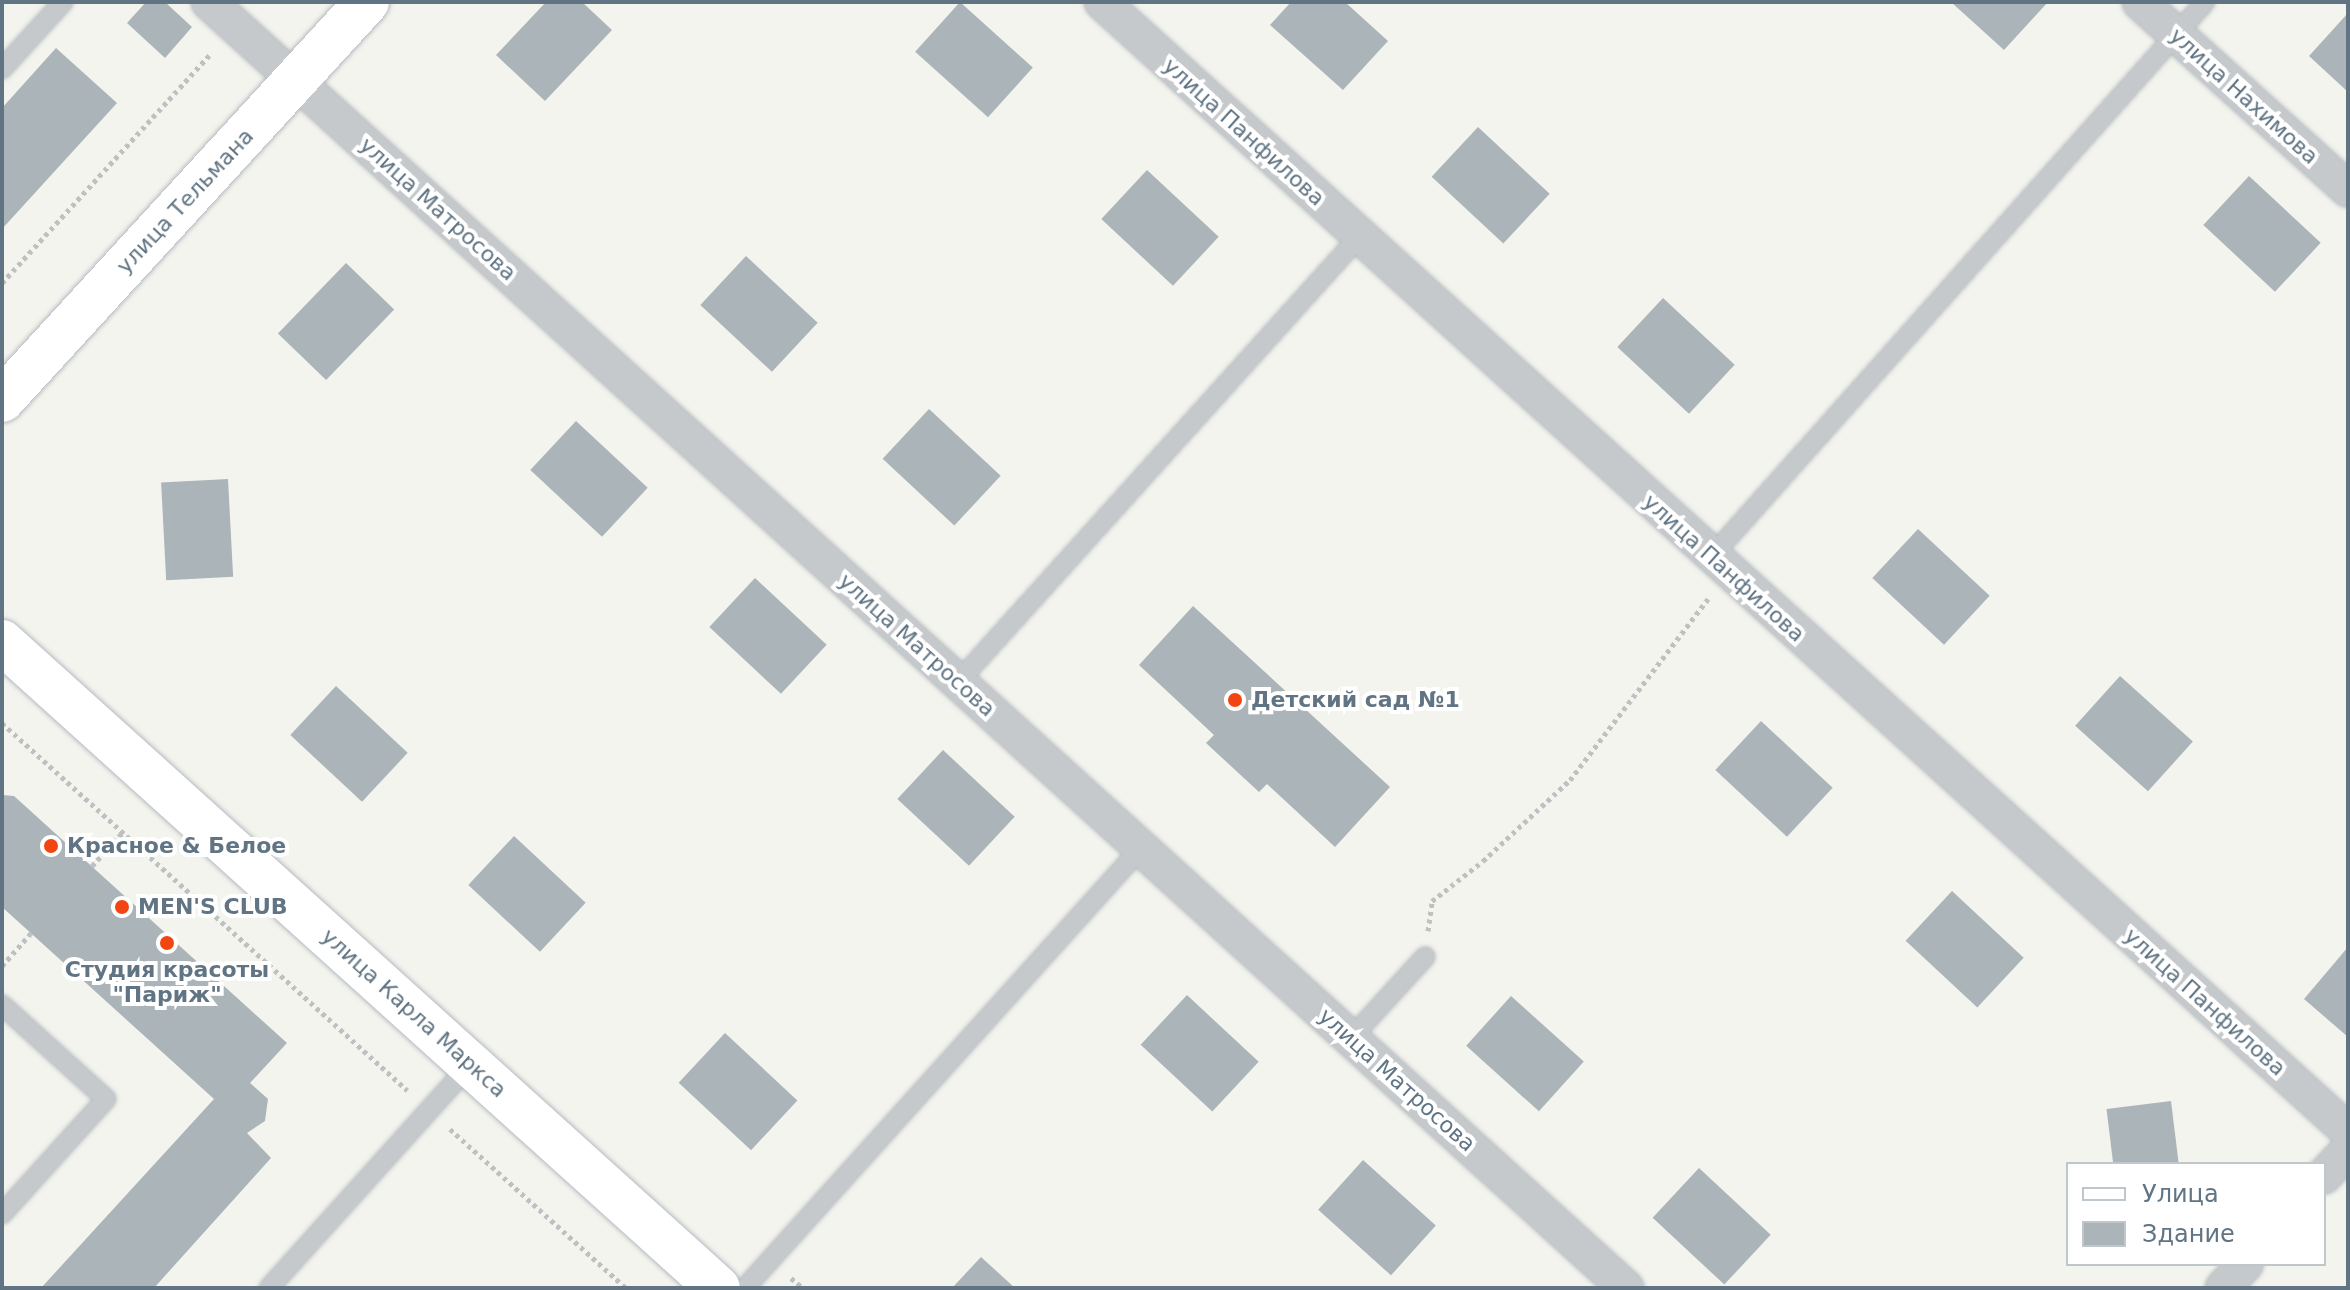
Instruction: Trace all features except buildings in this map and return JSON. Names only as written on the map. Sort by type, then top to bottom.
[{"type":"main road","name":"улица Тельмана","points":[[2,400],[367,2]]},
{"type":"main road","name":"улица Карла Маркса","points":[[2,642],[718,1288]]},
{"type":"street","name":"улица Матросова","points":[[209,2],[1626,1288]]},
{"type":"street","name":"улица Панфилова","points":[[1102,2],[2348,1131]]},
{"type":"street","name":"улица Нахимова","points":[[2140,2],[2348,189]]},
{"type":"street","points":[[2326,1174],[2348,1150]]},
{"type":"street","points":[[2223,1288],[2243,1266]]},
{"type":"lane","points":[[2,69],[63,2]]},
{"type":"lane","points":[[1720,565],[2205,2]]},
{"type":"lane","points":[[958,682],[1359,237]]},
{"type":"lane","points":[[745,1288],[1141,848]]},
{"type":"lane","points":[[1351,1038],[1425,957]]},
{"type":"lane","points":[[2,1005],[106,1099],[2,1214]]},
{"type":"lane","points":[[269,1288],[471,1064]]},
{"type":"path","points":[[2,283],[235,26]]},
{"type":"path","points":[[1425,957],[1432,901],[1483,861],[1570,780],[1720,565]]},
{"type":"path","points":[[2,723],[626,1288]]},
{"type":"path","points":[[92,866],[123,832]]},
{"type":"path","points":[[2,966],[31,933]]},
{"type":"place","name":"Детский сад №1","points":[[1235,700]]},
{"type":"place","name":"Красное & Белое","points":[[51,846]]},
{"type":"place","name":"MEN'S CLUB","points":[[122,907]]},
{"type":"place","name":"Студия красоты \"Париж\"","points":[[167,943]]}]
